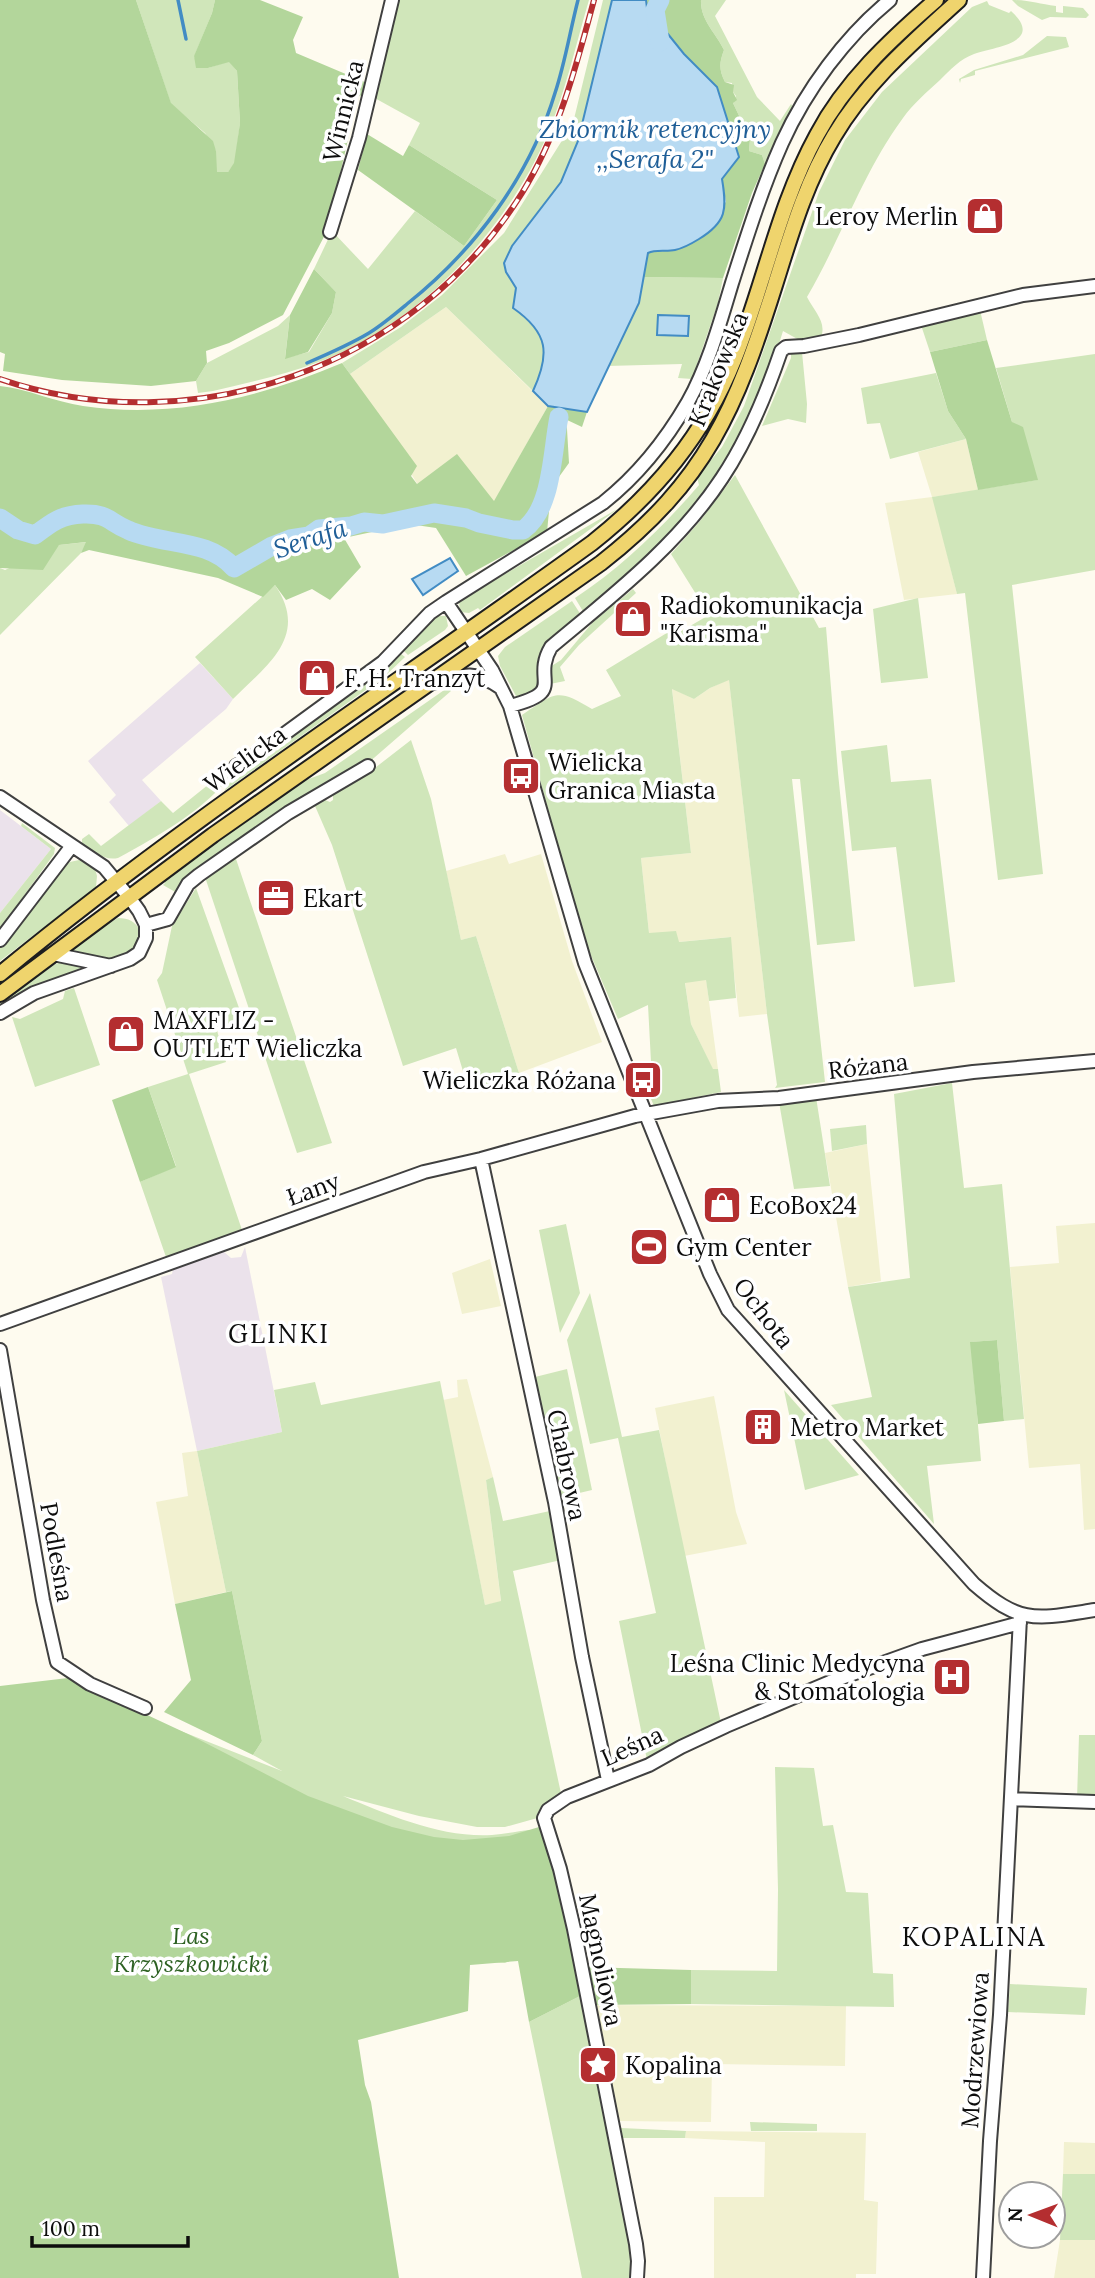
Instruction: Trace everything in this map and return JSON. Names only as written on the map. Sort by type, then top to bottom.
[{"type":"main road","name":"Krakowska","points":[[524,591],[625,517],[658,484],[686,450],[711,410],[735,358],[785,205],[817,134],[848,87],[868,64],[936,0]]},
{"type":"main road","name":"Krakowska","points":[[429,684],[627,543],[685,484],[712,444],[746,375],[801,207],[834,137],[878,76],[960,0]]},
{"type":"main road","name":"Wielicka","points":[[0,974],[115,882],[252,781],[524,591]]},
{"type":"main road","name":"Wielicka","points":[[0,994],[213,835],[429,684]]},
{"type":"street","name":"Winnicka","points":[[330,232],[359,138],[392,0]]},
{"type":"street","points":[[236,766],[250,759],[383,662],[430,613],[603,503],[623,487],[670,428],[688,401],[703,369],[766,182],[801,106],[837,55],[890,0]]},
{"type":"street","points":[[510,706],[528,701],[542,693],[545,688],[545,664],[551,648],[656,557],[704,503],[730,466],[751,427],[781,351],[786,347],[845,338],[1023,295],[1095,286]]},
{"type":"street","name":"Ochota","points":[[446,602],[504,691],[510,706],[584,963],[710,1274],[728,1310],[974,1584],[1020,1619],[1095,1610]]},
{"type":"street","points":[[429,684],[469,674],[490,681],[504,691]]},
{"type":"street","points":[[146,925],[168,919],[188,884],[208,869],[288,813],[368,766]]},
{"type":"street","points":[[0,797],[103,867],[139,911],[146,925],[146,937],[139,953],[130,959],[34,993],[0,1013]]},
{"type":"street","points":[[0,940],[71,847]]},
{"type":"street","points":[[53,954],[111,966]]},
{"type":"street","name":"Różana","points":[[646,1115],[718,1101],[779,1098],[1010,1068],[1095,1061]]},
{"type":"street","name":"Łany","points":[[0,1324],[424,1172],[646,1115]]},
{"type":"street","name":"Chabrowa","points":[[481,1159],[555,1502],[582,1657],[608,1780]]},
{"type":"street","name":"Podleśna","points":[[0,1350],[43,1600],[57,1662],[90,1684],[145,1708]]},
{"type":"street","name":"Leśna","points":[[544,1818],[548,1810],[567,1797],[649,1765],[715,1731],[866,1668],[1020,1619]]},
{"type":"street","name":"Modrzewiowa","points":[[983,2278],[1020,1619]]},
{"type":"street","points":[[1011,1799],[1095,1802]]},
{"type":"street","name":"Magnoliowa","points":[[544,1818],[561,1869],[582,1967],[636,2244],[637,2278]]},
{"type":"shaded area","points":[[200,663],[233,699],[226,709],[142,780],[161,801],[129,826],[109,802],[116,795],[88,761]]},
{"type":"shaded area","points":[[0,810],[51,849],[0,913]]},
{"type":"shaded area","points":[[245,1247],[282,1432],[197,1451],[161,1277],[172,1274],[174,1265],[223,1251],[231,1258],[241,1257]]},
{"type":"green space","points":[[0,0],[136,0],[171,103],[213,141],[217,172],[228,172],[234,163],[240,123],[237,71],[229,62],[208,68],[196,68],[194,56],[215,0],[260,0],[303,17],[293,40],[296,53],[367,83],[362,95],[346,102],[341,116],[351,126],[327,231],[283,315],[229,343],[206,351],[207,363],[196,381],[151,386],[62,380],[3,371],[5,354],[0,352]]},
{"type":"green space","points":[[136,0],[215,0],[194,57],[208,68],[229,61],[237,71],[240,123],[235,163],[228,172],[216,172],[216,151],[205,133],[171,104]]},
{"type":"green space","points":[[395,0],[589,0],[560,100],[530,170],[509,205],[483,239],[423,300],[389,326],[353,347],[316,363],[198,393],[196,381],[207,363],[278,326],[290,315],[285,358],[309,352],[332,313],[336,292],[314,269],[332,231],[368,269],[415,211],[464,246],[497,200],[409,145],[420,123],[371,96]]},
{"type":"green space","points":[[603,0],[612,0],[578,141],[561,182],[512,246],[506,272],[516,288],[513,308],[534,326],[543,345],[543,366],[533,391],[446,307],[350,374],[342,363],[401,327],[442,295],[504,233],[573,123]]},
{"type":"green space","points":[[646,0],[701,0],[703,14],[724,50],[722,74],[725,82],[734,85],[733,92],[737,100],[733,103],[750,139],[749,151],[762,155],[765,164],[752,193],[723,278],[643,277],[648,253],[652,250],[672,251],[726,202],[722,179],[739,157],[717,87],[684,54],[647,8]]},
{"type":"green space","points":[[701,0],[726,0],[715,16],[757,97],[780,121],[791,104],[796,111],[765,164],[762,155],[749,151],[750,139],[733,103],[736,96],[732,83],[725,82],[722,74],[724,50],[703,14]]},
{"type":"green space","points":[[1012,0],[1056,6],[1056,12],[1063,13],[1063,6],[1083,8],[1089,15],[1086,18],[1050,17],[1042,20]]},
{"type":"green space","points":[[987,1],[989,5],[1009,13],[1011,11],[1023,30],[1020,37],[960,62],[920,98],[903,118],[864,183],[807,297],[821,321],[821,337],[801,341],[783,331],[773,363],[748,421],[734,449],[699,501],[657,550],[584,613],[575,598],[626,560],[671,516],[699,485],[697,477],[722,447],[744,406],[819,192],[845,140],[882,92],[972,7]]},
{"type":"green space","points":[[1047,36],[1066,37],[1069,47],[975,71],[975,75],[961,79],[960,83],[959,79],[974,70],[1023,55]]},
{"type":"green space","points":[[367,134],[403,156],[409,145],[497,200],[464,246],[358,170]]},
{"type":"green space","points":[[314,269],[336,292],[332,313],[308,352],[285,359],[290,315]]},
{"type":"green space","points":[[643,277],[723,278],[718,303],[692,379],[678,378],[682,364],[607,366],[639,303]]},
{"type":"green space","points":[[446,307],[548,406],[494,502],[418,485],[350,374]]},
{"type":"green space","points":[[980,310],[987,340],[930,352],[921,325]]},
{"type":"green space","points":[[987,340],[1012,422],[1023,427],[1038,480],[978,490],[966,439],[948,411],[930,352]]},
{"type":"green space","points":[[791,352],[802,352],[806,423],[788,419],[762,426],[791,358]]},
{"type":"green space","points":[[1095,354],[1095,570],[1012,585],[1043,874],[998,880],[965,593],[957,594],[932,497],[1037,480],[1012,422],[996,368]]},
{"type":"green space","points":[[342,363],[417,466],[411,476],[417,484],[457,454],[494,501],[548,406],[587,412],[582,427],[565,419],[569,463],[556,481],[550,501],[547,532],[466,576],[436,528],[409,524],[344,538],[361,567],[330,600],[312,589],[286,600],[275,585],[263,597],[218,578],[89,550],[81,553],[86,542],[59,545],[43,570],[0,568],[0,386],[83,406],[150,410],[248,395]]},
{"type":"green space","points":[[936,373],[948,411],[966,439],[890,459],[880,423],[867,424],[861,388]]},
{"type":"green space","points":[[966,439],[978,490],[933,497],[957,594],[904,600],[885,503],[932,497],[918,452]]},
{"type":"green space","points":[[735,475],[819,628],[826,627],[855,941],[817,945],[800,779],[792,779],[825,1082],[775,1088],[777,1085],[729,680],[694,699],[672,689],[691,853],[641,858],[649,933],[676,931],[679,942],[731,937],[736,998],[709,1001],[706,980],[685,983],[691,1024],[713,1069],[718,1069],[721,1092],[654,1106],[637,1066],[651,1062],[648,1005],[618,1019],[584,939],[522,715],[556,696],[563,695],[592,709],[621,696],[606,670],[675,628],[678,633],[709,615],[671,554]]},
{"type":"green space","points":[[619,508],[480,610],[478,608],[469,613],[460,612],[459,602],[464,594],[467,596]]},
{"type":"green space","points":[[87,542],[81,553],[0,635],[0,568],[5,570],[59,545]]},
{"type":"green space","points":[[275,585],[285,603],[288,620],[286,635],[270,661],[233,699],[195,657]]},
{"type":"green space","points":[[633,589],[636,593],[579,645],[560,667],[565,681],[550,684],[550,667],[561,660],[593,622]]},
{"type":"green space","points":[[918,598],[928,678],[881,683],[873,609]]},
{"type":"green space","points":[[572,601],[581,615],[550,642],[539,682],[530,694],[521,699],[516,696],[500,666],[498,656],[505,647]]},
{"type":"green space","points":[[435,616],[446,616],[448,626],[408,655],[401,648]]},
{"type":"green space","points":[[400,653],[405,657],[384,677],[224,791],[239,770],[260,761],[272,746],[378,670],[381,673]]},
{"type":"green space","points":[[729,679],[767,1014],[739,1017],[730,937],[678,942],[649,933],[641,858],[691,853],[672,688],[694,699]]},
{"type":"green space","points":[[450,686],[451,691],[367,764],[177,893],[163,885],[163,879],[211,843],[306,780],[325,773]]},
{"type":"green space","points":[[411,740],[431,799],[461,940],[476,936],[519,1073],[469,1091],[456,1048],[403,1066],[332,845],[315,806],[325,800],[333,800],[333,794],[371,771]]},
{"type":"green space","points":[[887,745],[891,782],[931,779],[955,982],[914,987],[896,847],[852,851],[841,751]]},
{"type":"green space","points":[[229,768],[235,770],[197,809],[118,858],[103,857],[82,843],[82,839],[89,834],[101,846],[161,801],[173,813]]},
{"type":"green space","points":[[22,823],[55,848],[54,854],[0,929],[0,913],[51,849],[21,826]]},
{"type":"green space","points":[[505,854],[509,864],[541,854],[572,961],[602,1042],[519,1073],[476,936],[461,940],[446,871]]},
{"type":"green space","points":[[235,856],[332,1143],[297,1153],[205,877]]},
{"type":"green space","points":[[79,860],[95,869],[96,887],[0,961],[0,947],[61,869],[70,862]]},
{"type":"green space","points":[[196,888],[243,1019],[216,1027],[226,1062],[189,1074],[242,1230],[166,1257],[140,1182],[176,1166],[148,1087],[188,1074],[157,980],[162,973],[172,926]]},
{"type":"green space","points":[[118,918],[131,921],[141,931],[137,943],[130,951],[122,956],[102,958],[69,951],[102,927]]},
{"type":"green space","points":[[63,961],[92,967],[33,987],[0,1006],[0,998]]},
{"type":"green space","points":[[706,979],[718,1069],[713,1070],[691,1024],[685,982]]},
{"type":"green space","points":[[74,988],[100,1065],[35,1087],[12,1017],[20,1019],[63,999],[65,991]]},
{"type":"green space","points":[[952,1083],[964,1188],[1002,1184],[1024,1419],[1004,1421],[997,1340],[971,1342],[981,1461],[927,1466],[934,1524],[831,1405],[872,1397],[848,1287],[910,1278],[894,1094]]},
{"type":"green space","points":[[148,1087],[176,1167],[140,1182],[112,1100]]},
{"type":"green space","points":[[816,1097],[830,1186],[794,1189],[779,1102]]},
{"type":"green space","points":[[866,1125],[867,1144],[832,1151],[830,1129]]},
{"type":"green space","points":[[867,1144],[881,1281],[848,1287],[825,1153]]},
{"type":"green space","points":[[1095,1223],[1095,1529],[1084,1530],[1080,1464],[1029,1468],[1010,1267],[1059,1263],[1056,1226]]},
{"type":"green space","points":[[566,1224],[580,1293],[560,1333],[539,1230]]},
{"type":"green space","points":[[490,1259],[501,1306],[462,1314],[452,1273]]},
{"type":"green space","points":[[590,1293],[622,1437],[659,1430],[721,1723],[647,1760],[619,1621],[656,1613],[618,1438],[590,1444],[567,1340]]},
{"type":"green space","points":[[997,1340],[1004,1421],[978,1424],[970,1342]]},
{"type":"green space","points":[[567,1369],[592,1490],[558,1498],[531,1378]]},
{"type":"green space","points":[[467,1379],[493,1477],[486,1480],[501,1602],[485,1605],[443,1400],[458,1397],[457,1380]]},
{"type":"green space","points":[[440,1381],[485,1605],[501,1601],[486,1480],[493,1477],[503,1521],[550,1511],[561,1560],[513,1571],[562,1798],[541,1817],[505,1827],[477,1827],[419,1816],[343,1796],[416,1824],[454,1833],[492,1835],[530,1830],[519,1957],[505,1963],[492,1962],[68,1679],[163,1724],[282,1771],[253,1755],[262,1741],[232,1591],[226,1592],[197,1451],[282,1432],[274,1390],[315,1382],[321,1405]]},
{"type":"green space","points":[[784,1390],[859,1475],[805,1490]]},
{"type":"green space","points":[[714,1396],[736,1512],[747,1544],[684,1556],[655,1408]]},
{"type":"green space","points":[[197,1451],[226,1592],[175,1604],[156,1502],[188,1496],[182,1453]]},
{"type":"green space","points":[[232,1591],[262,1741],[253,1755],[164,1712],[191,1680],[175,1604]]},
{"type":"green space","name":"Las Krzyszkowicki","points":[[68,1678],[190,1735],[308,1796],[392,1827],[434,1837],[463,1840],[509,1836],[549,1824],[582,1995],[529,2022],[518,1961],[470,1965],[468,2011],[358,2040],[365,2085],[371,2102],[399,2278],[0,2278],[0,1686]]},
{"type":"green space","points":[[1079,1735],[1095,1735],[1095,1800],[1077,1799]]},
{"type":"green space","points":[[775,1767],[814,1768],[823,1826],[833,1825],[846,1892],[868,1893],[873,1973],[893,1974],[894,2007],[691,2004],[691,1970],[777,1971]]},
{"type":"green space","points":[[584,1967],[691,1970],[691,2004],[592,2005]]},
{"type":"green space","points":[[1010,1984],[1087,1988],[1085,2015],[1008,2012]]},
{"type":"green space","points":[[582,1995],[641,2278],[582,2278],[529,2022]]},
{"type":"green space","points":[[592,2005],[846,2006],[845,2066],[712,2064],[711,2122],[618,2121]]},
{"type":"green space","points":[[750,2122],[817,2124],[817,2131],[751,2131]]},
{"type":"green space","points":[[621,2128],[686,2131],[685,2138],[622,2138]]},
{"type":"green space","points":[[686,2131],[866,2133],[864,2200],[878,2202],[876,2274],[856,2274],[856,2278],[714,2278],[714,2197],[764,2197],[765,2142],[685,2138]]},
{"type":"green space","points":[[1064,2142],[1095,2143],[1095,2174],[1063,2174]]},
{"type":"green space","points":[[1063,2174],[1095,2174],[1095,2240],[1067,2240],[1067,2180],[1063,2180]]},
{"type":"green space","points":[[1067,2240],[1095,2240],[1095,2278],[1054,2278],[1058,2250],[1067,2250]]},
{"type":"water","name":"Zbiornik retencyjny ,,Serafa 2\"","points":[[612,0],[646,0],[647,8],[684,54],[717,87],[739,157],[722,179],[723,214],[715,227],[684,247],[648,253],[639,303],[587,412],[548,406],[533,391],[542,366],[543,345],[534,326],[513,308],[516,288],[504,263],[512,246],[561,182],[578,141]]},
{"type":"water","points":[[658,315],[689,316],[688,336],[657,335]]},
{"type":"water","points":[[450,558],[458,571],[423,595],[412,579]]},
{"type":"waterway","points":[[178,0],[186,39]]},
{"type":"waterway","points":[[307,363],[374,330],[393,315],[455,260],[497,209],[515,182],[544,124],[562,70],[578,0]]},
{"type":"waterway","name":"Serafa","points":[[660,0],[655,10],[660,42]]},
{"type":"waterway","name":"Serafa","points":[[0,518],[18,530],[35,535],[63,518],[83,514],[98,515],[142,535],[211,552],[234,568],[290,539],[309,536],[319,529],[364,522],[383,524],[434,513],[523,530],[533,520],[546,494],[559,417]]},
{"type":"railway","points":[[0,379],[74,397],[148,402],[222,395],[293,376],[361,346],[422,305],[477,254],[522,193],[556,123],[594,0]]},
{"type":"place","name":"Leroy Merlin","points":[[985,216]]},
{"type":"place","name":"Radiokomunikacja \"Karisma\"","points":[[633,619]]},
{"type":"place","name":"F. H. Tranzyt","points":[[317,678]]},
{"type":"place","name":"Wielicka Granica Miasta","points":[[521,776]]},
{"type":"place","name":"Ekart","points":[[276,898]]},
{"type":"place","name":"MAXFLIZ - OUTLET Wieliczka","points":[[126,1034]]},
{"type":"place","name":"Wieliczka Różana","points":[[643,1080]]},
{"type":"place","name":"EcoBox24","points":[[722,1205]]},
{"type":"place","name":"Gym Center","points":[[649,1247]]},
{"type":"place","name":"Metro Market","points":[[763,1427]]},
{"type":"place","name":"Leśna Clinic Medycyna & Stomatologia","points":[[952,1677]]},
{"type":"place","name":"Kopalina","points":[[598,2065]]},
{"type":"district","name":"GLINKI","points":[[279,1333]]},
{"type":"district","name":"KOPALINA","points":[[974,1936]]}]
